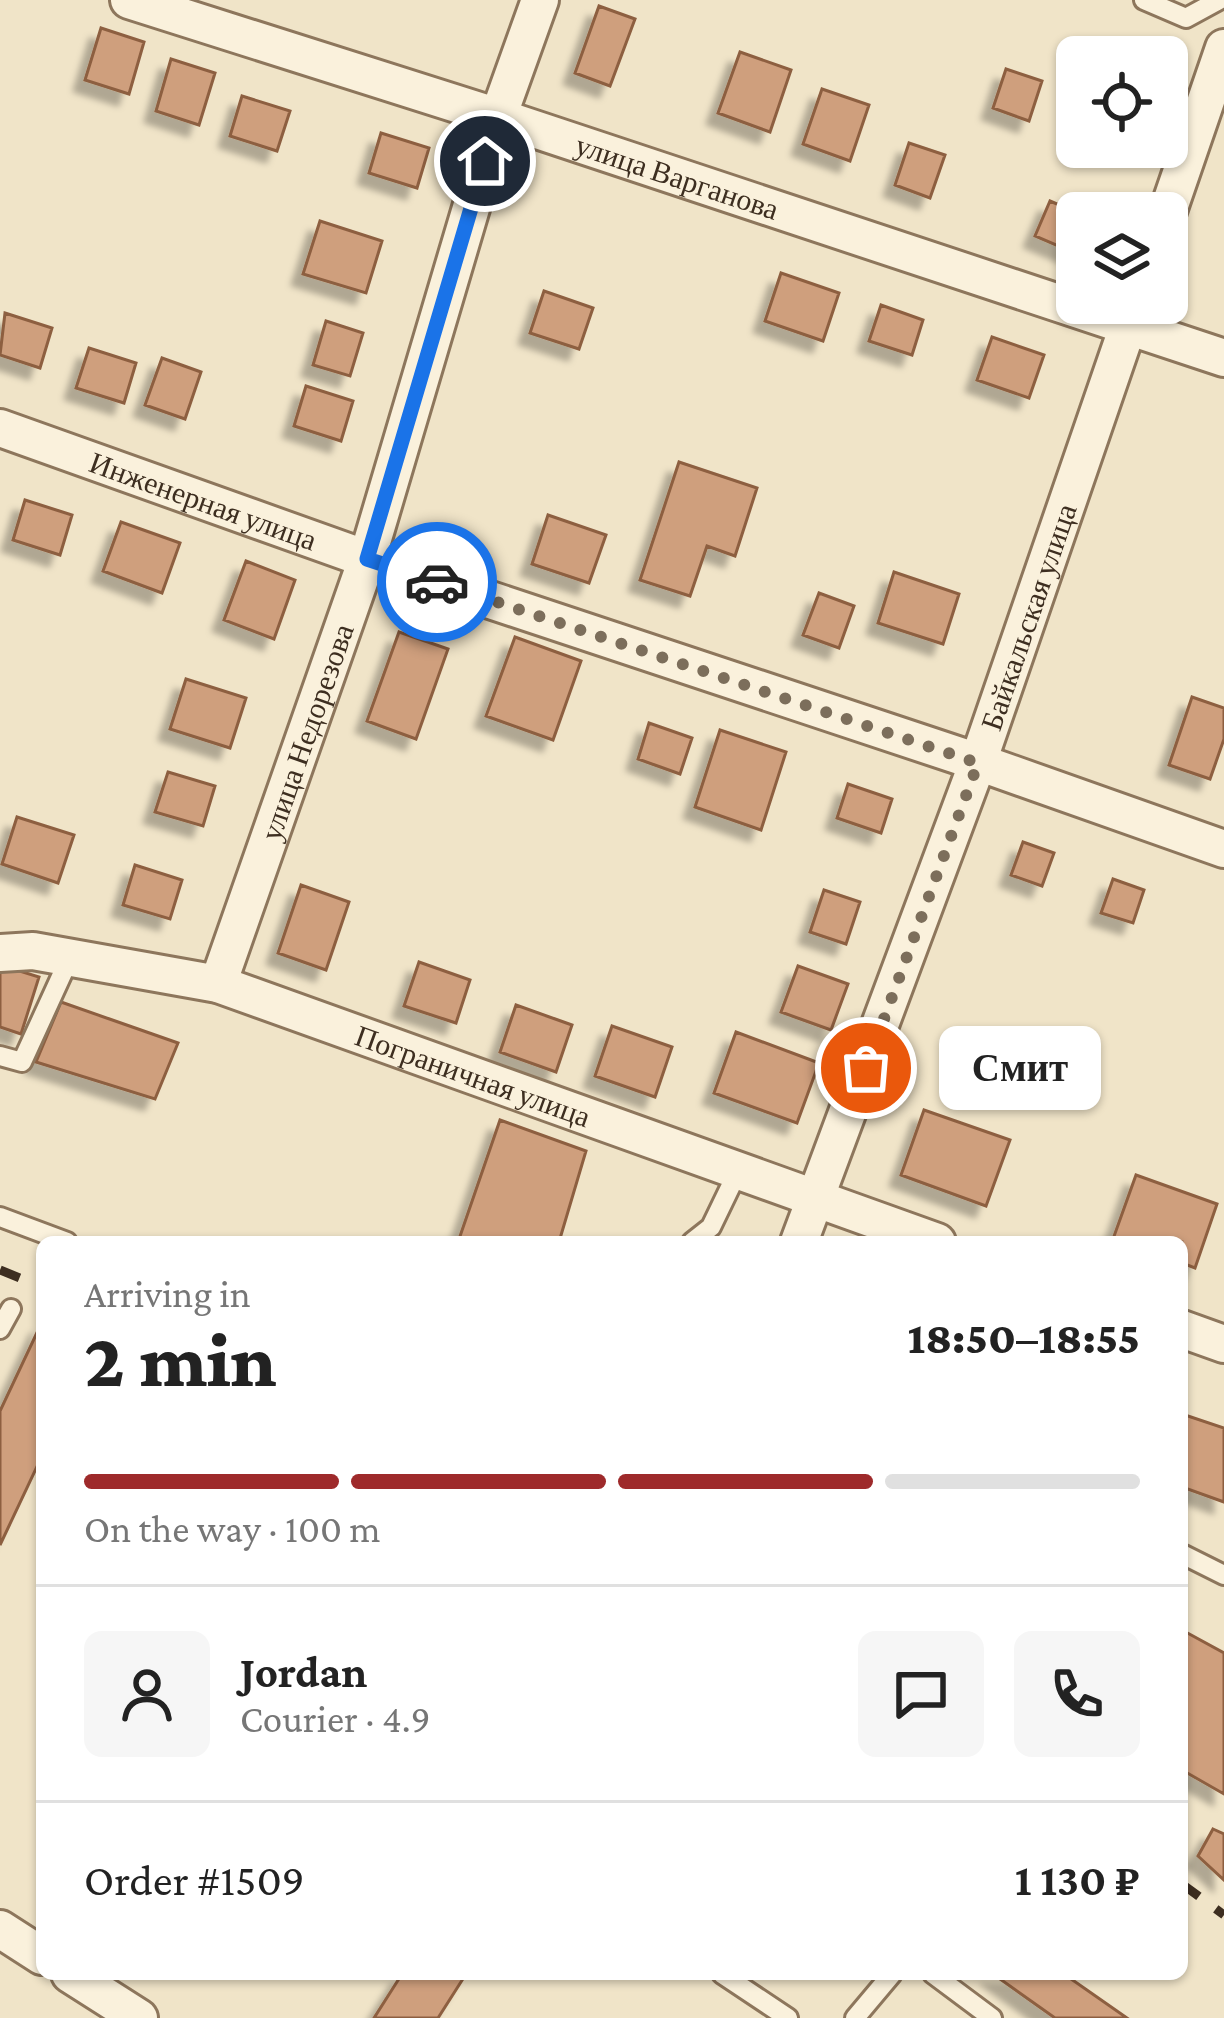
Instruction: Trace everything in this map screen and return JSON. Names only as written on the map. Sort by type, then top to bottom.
[{"type":"street","name":"улица Варганова","points":[[129,0],[216,20],[498,117],[1056,289]]},
{"type":"street","name":"улица Недорезова","points":[[218,984],[367,559],[498,117],[541,0]]},
{"type":"street","points":[[1175,192],[1224,48]]},
{"type":"street","name":"Байкальская улица","points":[[803,1236],[978,763],[1129,324]]},
{"type":"street","name":"улица Варганова","points":[[1155,324],[1224,358]]},
{"type":"street","name":"Инженерная улица","points":[[0,428],[367,559],[1224,849]]},
{"type":"street","name":"Пограничная улица","points":[[0,953],[33,951],[218,984],[921,1236]]},
{"type":"street","points":[[1188,1331],[1224,1344]]},
{"type":"street","points":[[0,1929],[36,1952]]},
{"type":"street","points":[[80,1980],[140,2018]]},
{"type":"lane","points":[[1144,0],[1186,18],[1220,0]]},
{"type":"lane","points":[[0,1056],[22,1062],[70,957]]},
{"type":"lane","points":[[700,1236],[711,1227],[739,1171]]},
{"type":"lane","points":[[0,1217],[51,1236]]},
{"type":"lane","points":[[0,1329],[11,1309]]},
{"type":"lane","points":[[1188,1557],[1224,1575]]},
{"type":"lane","points":[[731,1980],[788,2018]]},
{"type":"lane","points":[[855,2018],[887,1980]]},
{"type":"lane","points":[[941,1980],[992,2018]]},
{"type":"building","points":[[599,6],[635,19],[610,86],[575,73]]},
{"type":"building","points":[[101,28],[144,42],[129,94],[85,80]]},
{"type":"building","points":[[740,52],[791,70],[770,132],[718,113]]},
{"type":"building","points":[[171,59],[215,73],[199,125],[156,111]]},
{"type":"building","points":[[1006,69],[1042,81],[1029,121],[993,108]]},
{"type":"building","points":[[822,89],[869,105],[850,161],[803,144]]},
{"type":"building","points":[[242,96],[290,111],[277,151],[230,136]]},
{"type":"building","points":[[381,133],[429,148],[417,188],[369,173]]},
{"type":"building","points":[[909,143],[945,155],[930,198],[895,185]]},
{"type":"building","points":[[1050,201],[1056,204],[1056,245],[1035,236]]},
{"type":"building","points":[[320,221],[382,241],[366,293],[303,274]]},
{"type":"building","points":[[781,273],[839,293],[823,341],[765,321]]},
{"type":"building","points":[[544,291],[593,308],[579,349],[530,333]]},
{"type":"building","points":[[881,305],[923,320],[912,355],[869,341]]},
{"type":"building","points":[[5,313],[52,328],[40,368],[0,355]]},
{"type":"building","points":[[326,321],[363,333],[350,376],[313,365]]},
{"type":"building","points":[[992,337],[1044,355],[1029,398],[977,380]]},
{"type":"building","points":[[89,348],[136,363],[124,403],[76,388]]},
{"type":"building","points":[[162,358],[201,372],[185,419],[145,405]]},
{"type":"building","points":[[306,386],[353,401],[341,441],[294,426]]},
{"type":"building","points":[[679,462],[757,488],[735,556],[707,546],[690,596],[640,580]]},
{"type":"building","points":[[25,500],[72,515],[60,555],[13,540]]},
{"type":"building","points":[[548,515],[606,535],[589,583],[532,564]]},
{"type":"building","points":[[121,522],[180,543],[162,593],[103,571]]},
{"type":"building","points":[[246,561],[295,580],[274,639],[224,620]]},
{"type":"building","points":[[894,572],[959,594],[943,644],[878,623]]},
{"type":"building","points":[[819,593],[854,606],[839,648],[803,635]]},
{"type":"building","points":[[399,632],[448,649],[416,739],[367,721]]},
{"type":"building","points":[[515,637],[581,661],[553,740],[486,716]]},
{"type":"building","points":[[186,679],[246,698],[230,748],[170,729]]},
{"type":"building","points":[[1192,697],[1224,708],[1224,739],[1210,779],[1169,765]]},
{"type":"building","points":[[649,723],[692,738],[680,774],[638,759]]},
{"type":"building","points":[[720,730],[786,752],[761,830],[695,807]]},
{"type":"building","points":[[168,772],[215,786],[203,826],[155,812]]},
{"type":"building","points":[[848,784],[892,799],[881,833],[837,818]]},
{"type":"building","points":[[17,817],[74,835],[58,883],[2,864]]},
{"type":"building","points":[[1023,842],[1054,853],[1042,886],[1011,875]]},
{"type":"building","points":[[135,865],[182,880],[170,919],[123,905]]},
{"type":"building","points":[[1113,879],[1144,890],[1133,923],[1101,913]]},
{"type":"building","points":[[301,885],[349,902],[326,970],[278,953]]},
{"type":"building","points":[[824,890],[860,902],[846,944],[810,932]]},
{"type":"building","points":[[419,962],[470,980],[456,1023],[404,1006]]},
{"type":"building","points":[[0,965],[39,977],[21,1034],[0,1027]]},
{"type":"building","points":[[798,966],[848,984],[831,1030],[781,1012]]},
{"type":"building","points":[[61,1002],[178,1043],[155,1099],[36,1062]]},
{"type":"building","points":[[516,1005],[572,1025],[556,1072],[500,1052]]},
{"type":"building","points":[[612,1026],[672,1047],[655,1097],[595,1076]]},
{"type":"building","points":[[736,1032],[819,1063],[797,1123],[714,1093]]},
{"type":"building","points":[[924,1110],[1010,1140],[986,1206],[901,1175]]},
{"type":"building","points":[[500,1120],[586,1151],[561,1236],[460,1236]]},
{"type":"building","points":[[1136,1175],[1217,1204],[1195,1268],[1188,1265],[1188,1236],[1114,1236]]},
{"type":"building","points":[[36,1335],[36,1469],[0,1545],[0,1411]]},
{"type":"building","points":[[1188,1416],[1224,1428],[1224,1502],[1188,1489]]},
{"type":"building","points":[[1188,1633],[1224,1653],[1224,1794],[1188,1773]]},
{"type":"building","points":[[1213,1829],[1224,1834],[1224,1880],[1198,1856]]},
{"type":"building","points":[[398,1980],[462,1980],[438,2018],[374,2018]]},
{"type":"building","points":[[1001,1980],[1073,1980],[1127,2018],[1055,2018]]},
{"type":"railway","points":[[0,1270],[36,1285]]},
{"type":"railway","points":[[1188,1888],[1224,1915]]},
{"type":"way so far","points":[[437,582],[978,763],[866,1068]]},
{"type":"place","name":"Смит","points":[[866,1068]]},
{"type":"route","points":[[437,582],[367,559],[485,161]]}]
